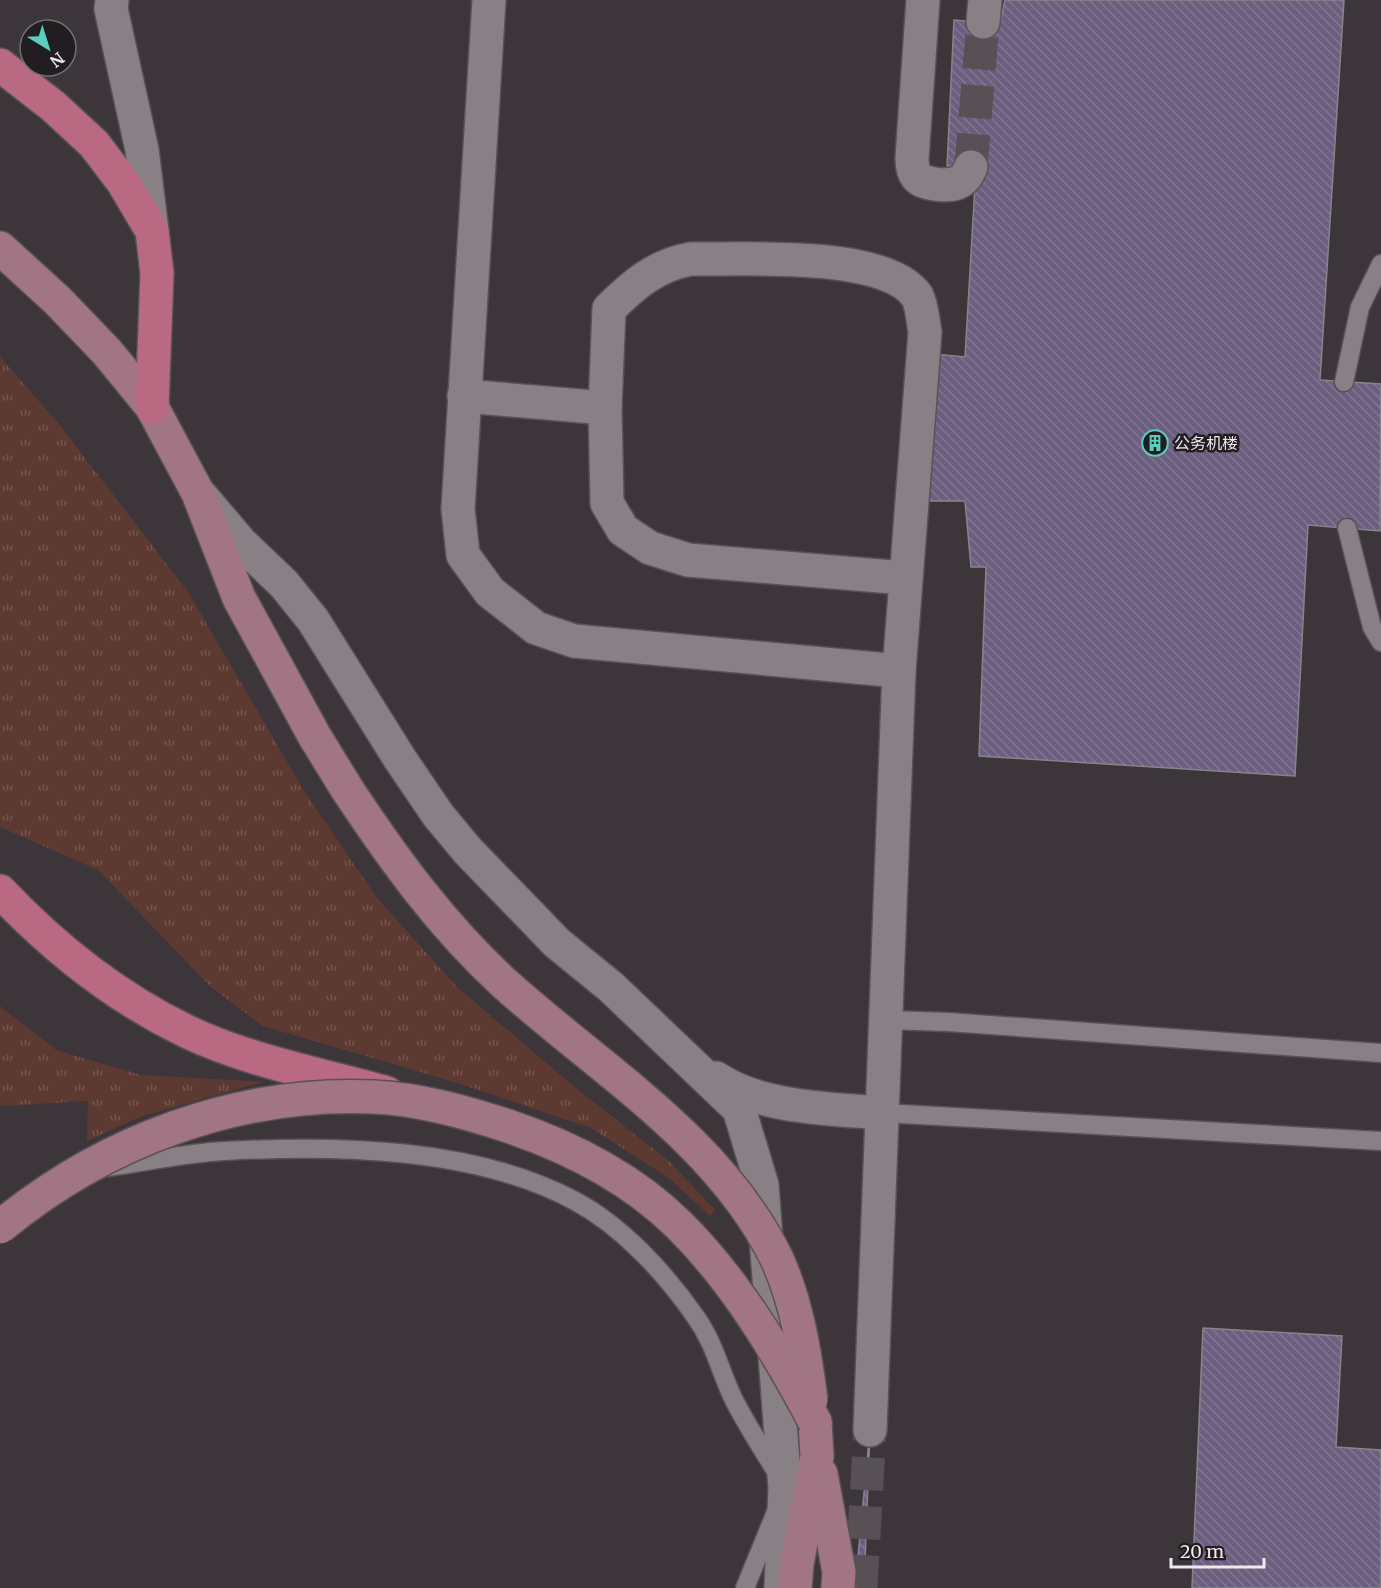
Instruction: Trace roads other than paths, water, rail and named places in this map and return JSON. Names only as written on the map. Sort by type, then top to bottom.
[{"type":"main road","points":[[0,64],[53,106],[94,144],[123,182],[152,231],[158,273],[152,407]]},
{"type":"main road","points":[[0,248],[74,317],[152,407],[198,493],[239,598],[315,737],[390,855],[430,906],[467,947],[505,983],[654,1108],[726,1182],[752,1216],[777,1260],[792,1300],[805,1352],[818,1456],[839,1572],[838,1588]]},
{"type":"main road","points":[[0,891],[40,933],[129,999],[187,1032],[238,1051],[481,1117],[534,1135],[586,1158],[632,1186],[677,1223],[712,1262],[759,1326],[790,1375],[815,1422]]},
{"type":"main road","points":[[0,1227],[79,1171],[150,1137],[212,1114],[274,1101],[320,1097],[375,1097],[425,1103]]},
{"type":"main road","points":[[795,1588],[797,1564],[818,1456]]},
{"type":"street","points":[[112,0],[111,9],[142,150],[152,231]]},
{"type":"street","points":[[489,0],[458,509],[463,555],[490,592],[536,628],[574,641],[899,671]]},
{"type":"street","points":[[923,0],[913,168],[917,177],[925,182],[951,184],[961,181],[970,167]]},
{"type":"street","points":[[870,1430],[899,671],[904,578],[925,332],[917,297],[898,280],[876,270],[834,262],[690,259],[675,262],[638,282],[609,309],[605,408],[607,503],[623,530],[650,548],[688,560],[904,578]]},
{"type":"street","points":[[464,396],[605,408]]},
{"type":"street","points":[[198,493],[241,543],[284,584],[313,620],[400,759],[438,815],[468,851],[557,943],[610,987],[691,1061],[739,1109],[762,1185],[785,1488],[781,1588]]},
{"type":"street","points":[[691,1061],[724,1083],[773,1100],[883,1113]]},
{"type":"lane","points":[[1344,382],[1360,307],[1381,264]]},
{"type":"lane","points":[[1347,528],[1372,627],[1381,642]]},
{"type":"lane","points":[[887,1020],[960,1022],[1381,1053]]},
{"type":"lane","points":[[883,1113],[1381,1141]]},
{"type":"lane","points":[[79,1171],[223,1151],[375,1152],[444,1159],[518,1177],[576,1201],[622,1235],[663,1275],[696,1317],[717,1354],[734,1401],[785,1488],[744,1588]]},
{"type":"tunnel","points":[[971,167],[983,22]]},
{"type":"tunnel","points":[[861,1588],[870,1430]]},
{"type":"place","name":"公务机楼","points":[[1155,443]]}]
